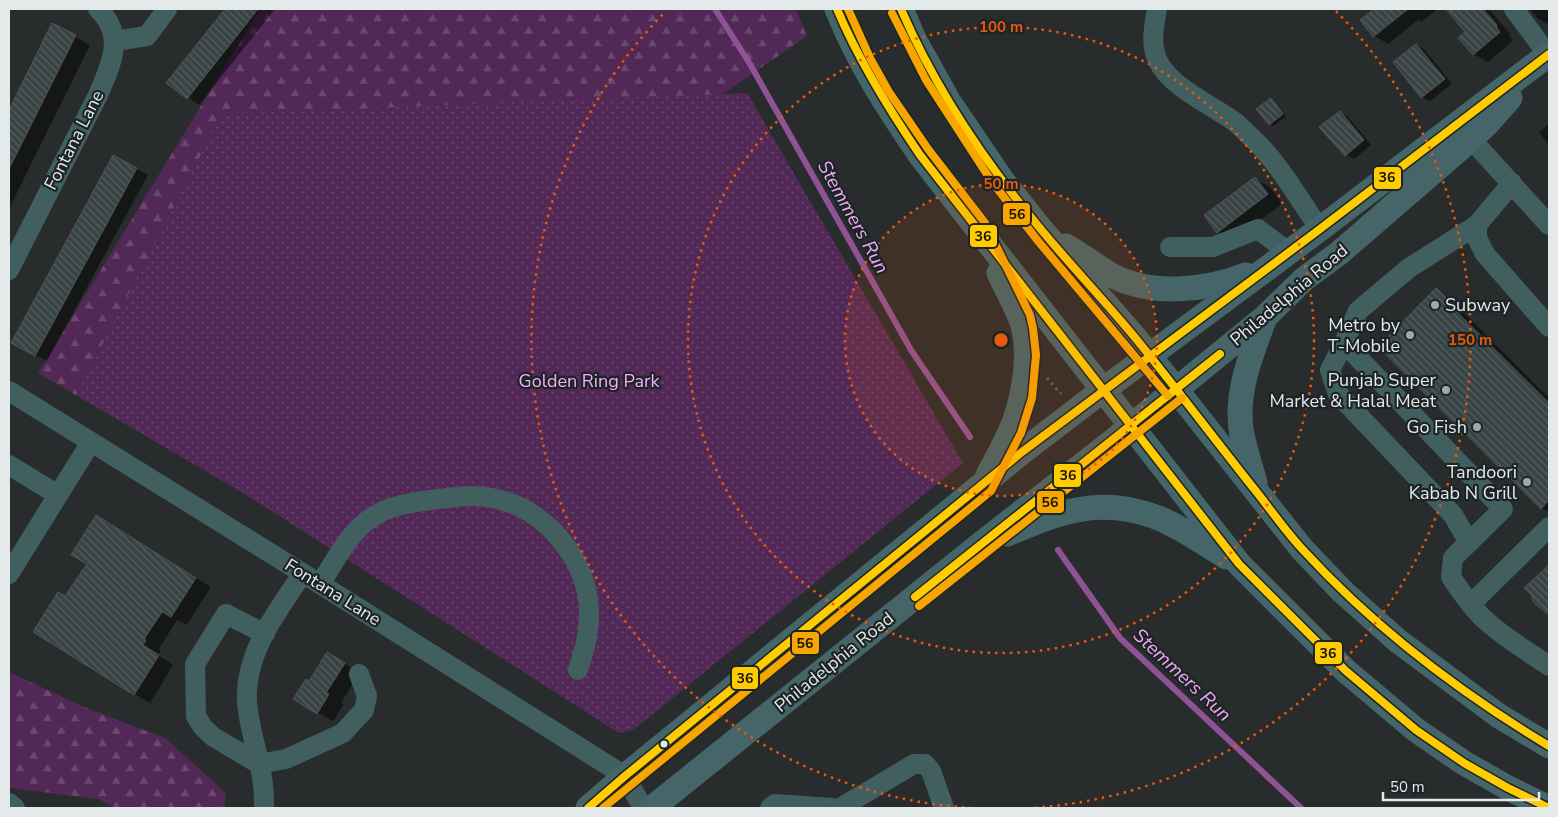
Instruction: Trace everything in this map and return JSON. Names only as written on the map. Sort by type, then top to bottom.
[{"type":"main road","points":[[837,9],[861,63],[881,97],[920,154],[1239,564],[1346,671],[1416,730],[1464,763],[1508,788],[1549,808]]},
{"type":"main road","points":[[901,9],[914,39],[949,102],[1002,180],[1039,227],[1149,356],[1302,549],[1342,592],[1398,641],[1498,716],[1549,746]]},
{"type":"main road","name":"Philadelphia Road","points":[[588,808],[984,484],[1103,390],[1320,229],[1544,58]]},
{"type":"main road","name":"Philadelphia Road","points":[[652,808],[1264,318],[1304,280],[1345,248],[1470,139],[1500,110],[1544,58]]},
{"type":"main road","points":[[1039,227],[1112,275],[1131,283],[1161,288],[1212,286],[1240,277],[1281,258]]},
{"type":"main road","points":[[977,228],[1020,317],[1024,330],[1026,351],[1025,376],[1015,421],[984,484]]},
{"type":"main road","points":[[1258,492],[1241,428],[1241,406],[1243,382],[1249,358],[1264,318]]},
{"type":"main road","points":[[982,543],[1076,510],[1104,508],[1131,510],[1158,518],[1178,527],[1239,564]]},
{"type":"street","points":[[98,9],[110,23],[115,41],[147,36],[167,9]]},
{"type":"street","points":[[1157,9],[1153,35],[1154,49],[1158,62],[1166,73],[1178,84],[1235,123],[1256,142],[1320,229]]},
{"type":"street","points":[[1514,9],[1544,58]]},
{"type":"street","name":"Fontana Lane","points":[[9,270],[98,94],[112,58],[115,41]]},
{"type":"street","points":[[1470,139],[1549,225]]},
{"type":"street","points":[[1469,542],[1453,516],[1338,394],[1330,370],[1358,311],[1408,268],[1477,225],[1512,183]]},
{"type":"street","points":[[1477,225],[1477,238],[1484,254],[1549,327]]},
{"type":"street","points":[[1170,246],[1213,247],[1258,229],[1281,258]]},
{"type":"street","points":[[1344,343],[1503,509],[1453,558],[1451,577],[1466,599],[1484,619],[1549,666]]},
{"type":"street","name":"Fontana Lane","points":[[9,391],[625,776],[643,808]]},
{"type":"street","points":[[9,574],[91,442]]},
{"type":"street","points":[[9,466],[58,495]]},
{"type":"street","points":[[320,584],[346,544],[359,529],[370,518],[391,508],[417,502],[468,496],[493,498],[516,505],[536,516],[554,532],[569,550],[578,568],[589,610],[587,636],[578,670]]},
{"type":"street","points":[[1466,599],[1549,527]]},
{"type":"street","points":[[264,808],[263,784],[247,702],[250,666],[258,646],[303,573]]},
{"type":"street","points":[[265,634],[226,614],[195,664],[196,716],[202,726],[212,736],[259,764],[286,759],[342,733],[364,710],[367,696],[359,674]]},
{"type":"street","points":[[840,808],[914,764],[925,764],[931,771],[944,808]]},
{"type":"street","points":[[9,803],[15,808]]},
{"type":"street","points":[[770,808],[775,804],[833,808]]},
{"type":"green space","points":[[260,9],[796,9],[807,36],[694,114],[240,491],[38,373]]},
{"type":"green space","name":"Golden Ring Park","points":[[747,93],[963,463],[633,730],[619,733],[240,491],[76,395],[222,114]]},
{"type":"green space","points":[[9,672],[84,707],[165,738],[226,793],[224,808],[114,808],[99,799],[9,788]]},
{"type":"building","points":[[225,9],[258,9],[187,99],[166,83]]},
{"type":"building","points":[[1374,9],[1408,9],[1373,37],[1360,20]]},
{"type":"building","points":[[1446,9],[1483,9],[1497,25],[1500,32],[1473,55],[1458,38],[1465,32]]},
{"type":"building","points":[[52,23],[76,35],[9,169],[9,110]]},
{"type":"building","points":[[1416,44],[1445,79],[1421,98],[1393,62]]},
{"type":"building","points":[[1271,98],[1283,114],[1269,125],[1256,109]]},
{"type":"building","points":[[1340,111],[1364,140],[1345,156],[1319,127]]},
{"type":"building","points":[[113,155],[137,168],[35,356],[11,343]]},
{"type":"building","points":[[1255,177],[1268,194],[1217,233],[1204,215]]},
{"type":"building","points":[[1436,288],[1451,302],[1449,304],[1549,403],[1549,500],[1541,509],[1386,355],[1388,337]]},
{"type":"building","points":[[96,515],[196,578],[171,617],[162,612],[144,639],[146,640],[143,645],[159,655],[134,695],[33,632],[58,592],[65,596],[87,564],[71,555]]},
{"type":"building","points":[[1549,565],[1549,615],[1534,603],[1531,594],[1524,588]]},
{"type":"building","points":[[327,652],[345,663],[326,693],[329,694],[317,714],[293,699],[306,679],[309,681]]},
{"type":"waterway","name":"Stemmers Run","points":[[715,9],[750,64],[911,350],[970,437]]},
{"type":"waterway","name":"Stemmers Run","points":[[1058,550],[1120,638],[1301,808]]},
{"type":"transit line","name":"36","points":[[837,9],[875,84],[920,155],[1239,564],[1346,671],[1416,730],[1464,763],[1508,788],[1549,808]]},
{"type":"transit line","name":"56","points":[[603,808],[991,491],[1021,433],[1032,398],[1036,355],[1030,315],[985,223],[928,149],[889,92],[870,58],[848,9]]},
{"type":"transit line","name":"36","points":[[901,9],[914,38],[945,95],[999,176],[1051,241],[1137,340],[1297,543],[1331,579],[1419,657],[1483,704],[1549,746]]},
{"type":"transit line","name":"56","points":[[892,13],[926,80],[992,182],[1038,241],[1168,396]]},
{"type":"transit line","name":"36","points":[[588,808],[1022,452],[1320,229],[1549,54]]},
{"type":"transit line","name":"36","points":[[915,597],[1220,354]]},
{"type":"transit line","name":"56","points":[[919,606],[1182,398]]},
{"type":"place","name":"Subway","points":[[1435,305]]},
{"type":"place","name":"Metro by T-Mobile","points":[[1410,335]]},
{"type":"place","name":"Punjab Super Market & Halal Meat","points":[[1446,390]]},
{"type":"place","name":"Go Fish","points":[[1477,427]]},
{"type":"place","name":"Tandoori Kabab N Grill","points":[[1527,482]]}]
